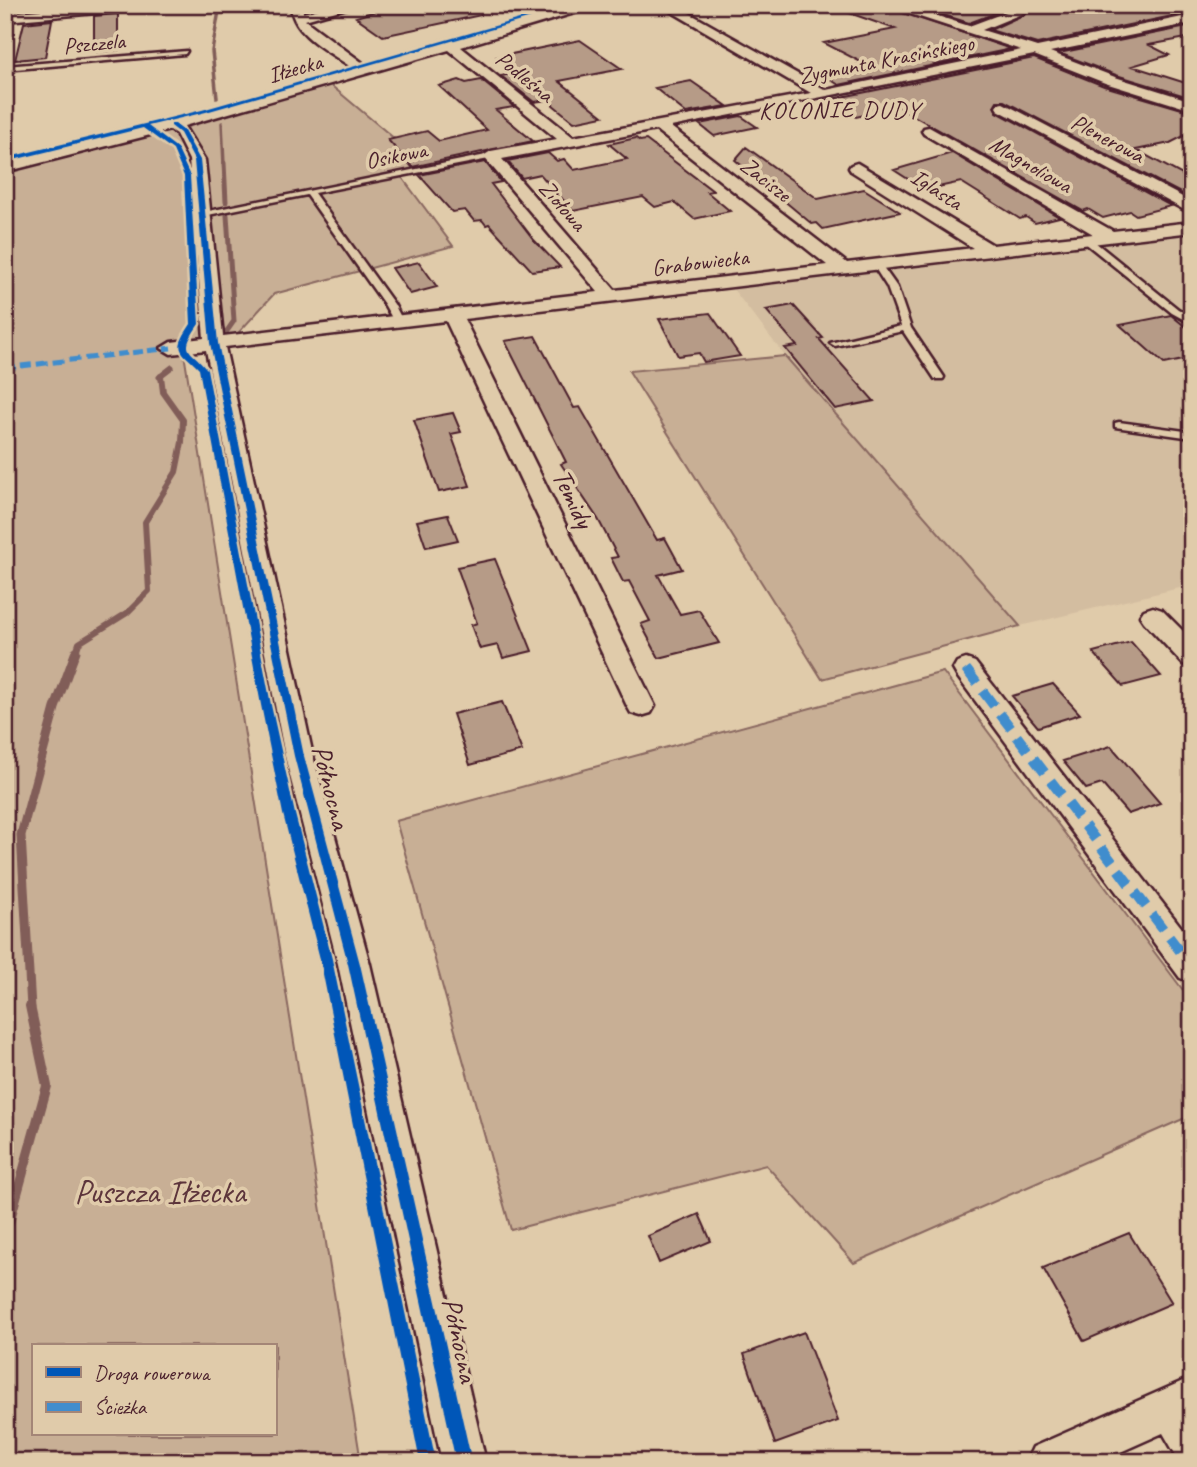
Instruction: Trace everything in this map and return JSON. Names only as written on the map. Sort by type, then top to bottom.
[{"type":"street","points":[[5,17],[143,5]]},
{"type":"street","points":[[297,12],[351,5]]},
{"type":"street","name":"Iłżecka","points":[[5,167],[173,125],[595,5]]},
{"type":"street","points":[[666,5],[824,95]]},
{"type":"street","points":[[889,5],[1036,51],[1110,80],[1192,106]]},
{"type":"street","points":[[970,30],[1037,5]]},
{"type":"street","points":[[297,12],[320,41],[365,71]]},
{"type":"street","name":"Zygmunta Krasińskiego","points":[[498,154],[660,127],[1192,19]]},
{"type":"street","name":"Podleśna","points":[[452,46],[570,142]]},
{"type":"street","name":"Plenerowa","points":[[1003,107],[1192,208]]},
{"type":"street","name":"Północna","points":[[173,125],[182,132],[197,160],[214,343],[299,756],[354,964],[464,1462]]},
{"type":"street","name":"Zacisze","points":[[660,127],[844,269]]},
{"type":"street","name":"Magnoliowa","points":[[929,131],[1111,237]]},
{"type":"street","name":"Ziołowa","points":[[498,154],[610,297]]},
{"type":"street","name":"Iglasta","points":[[858,168],[990,251]]},
{"type":"street","name":"Grabowiecka","points":[[171,348],[1191,227]]},
{"type":"street","name":"Temidy","points":[[453,316],[641,706]]},
{"type":"street","points":[[1153,616],[1192,657]]},
{"type":"street","points":[[966,669],[1192,967]]},
{"type":"street","points":[[1048,1462],[1185,1416]]},
{"type":"lane","name":"Pszczela","points":[[5,68],[185,52]]},
{"type":"lane","name":"Osikowa","points":[[203,213],[498,154]]},
{"type":"lane","points":[[309,192],[390,304],[399,323]]},
{"type":"lane","points":[[1087,240],[1175,311],[1192,321]]},
{"type":"lane","points":[[877,265],[892,288],[906,328],[939,377]]},
{"type":"lane","points":[[835,343],[906,328]]},
{"type":"lane","points":[[1119,425],[1192,435]]},
{"type":"shaded area","points":[[1192,234],[1192,585],[1020,626],[785,356],[733,289]]},
{"type":"green space","name":"Puszcza Iłżecka","points":[[327,82],[427,166],[398,172],[453,246],[274,294],[230,342],[182,341],[361,1462],[5,1462],[5,167]]},
{"type":"green space","points":[[785,356],[1020,626],[822,679],[629,371]]},
{"type":"green space","points":[[943,672],[1192,1002],[1192,1115],[854,1263],[766,1165],[511,1230],[396,821]]},
{"type":"building","points":[[395,5],[480,5],[481,15],[383,36],[356,17]]},
{"type":"building","points":[[838,5],[881,5],[1011,49],[839,85],[820,73],[865,64],[824,43],[895,29],[838,9]]},
{"type":"building","points":[[912,5],[1017,5],[969,23]]},
{"type":"building","points":[[1045,5],[1155,5],[1177,15],[1037,44],[990,30]]},
{"type":"building","points":[[118,14],[118,50],[94,52],[94,16]]},
{"type":"building","points":[[52,20],[45,57],[15,60],[24,23]]},
{"type":"building","points":[[1192,26],[1192,37],[1149,45],[1169,55],[1132,66],[1192,85],[1192,98],[1116,75],[1059,53]]},
{"type":"building","points":[[580,40],[622,69],[559,81],[603,116],[574,122],[547,100],[534,102],[501,76],[516,73],[497,57]]},
{"type":"building","points":[[1034,58],[1104,86],[1192,112],[1192,132],[1170,143],[1136,150],[1192,180],[1192,199],[1004,101],[997,101],[994,106],[997,112],[1171,206],[1136,215],[1130,211],[1103,218],[1088,209],[1083,211],[898,107],[856,117],[827,100]]},
{"type":"building","points":[[459,80],[466,83],[481,80],[514,107],[496,110],[533,141],[412,167],[388,140],[427,131],[439,141],[487,130],[439,86]]},
{"type":"building","points":[[691,81],[727,106],[686,113],[655,88]]},
{"type":"building","points":[[741,116],[757,127],[714,136],[699,124]]},
{"type":"building","points":[[636,138],[640,141],[646,140],[713,191],[707,192],[730,211],[694,219],[674,202],[655,207],[643,197],[573,211],[540,174],[522,178],[507,161],[548,153],[557,161],[564,159],[574,170],[627,159],[609,144]]},
{"type":"building","points":[[746,147],[818,199],[864,189],[900,212],[823,229],[817,223],[812,224],[735,160]]},
{"type":"building","points":[[952,153],[1059,217],[1035,223],[1026,217],[1020,219],[961,182],[925,190],[894,170]]},
{"type":"building","points":[[485,162],[501,182],[491,184],[534,240],[560,267],[532,271],[489,224],[486,225],[482,220],[474,221],[465,210],[452,212],[419,175]]},
{"type":"building","points":[[419,262],[437,287],[410,294],[392,268]]},
{"type":"building","points":[[793,305],[874,401],[835,409],[785,348],[797,346],[766,310]]},
{"type":"building","points":[[710,313],[740,356],[704,362],[699,353],[678,356],[659,319]]},
{"type":"building","points":[[1171,315],[1192,332],[1192,358],[1164,364],[1120,325]]},
{"type":"building","points":[[535,336],[574,408],[580,407],[657,540],[665,538],[682,569],[658,575],[680,614],[699,610],[719,643],[659,658],[641,624],[650,621],[629,581],[623,582],[611,558],[618,557],[598,519],[561,464],[566,462],[505,341]]},
{"type":"building","points":[[453,413],[461,432],[451,434],[470,486],[439,492],[414,420]]},
{"type":"building","points":[[448,515],[458,540],[426,547],[417,521]]},
{"type":"building","points":[[495,559],[532,651],[503,658],[498,645],[480,649],[471,625],[477,623],[457,567]]},
{"type":"building","points":[[1131,642],[1161,676],[1123,686],[1093,652]]},
{"type":"building","points":[[1053,684],[1080,714],[1038,727],[1012,696]]},
{"type":"building","points":[[502,702],[522,751],[470,765],[453,714]]},
{"type":"building","points":[[1111,746],[1160,803],[1128,814],[1102,784],[1086,789],[1063,761]]},
{"type":"building","points":[[699,1214],[711,1241],[659,1263],[648,1236]]},
{"type":"building","points":[[1129,1233],[1172,1303],[1084,1341],[1043,1268]]},
{"type":"building","points":[[804,1332],[838,1421],[775,1444],[744,1354]]},
{"type":"waterway","points":[[217,98],[212,51],[220,5]]},
{"type":"waterway","points":[[222,123],[224,165]]},
{"type":"waterway","points":[[224,163],[226,202]]},
{"type":"waterway","points":[[227,215],[234,321],[227,331]]},
{"type":"waterway","points":[[159,377],[172,367]]},
{"type":"waterway","points":[[76,652],[79,643],[127,613],[149,591],[145,522],[176,472],[182,442],[183,420],[163,392],[161,376]]},
{"type":"waterway","points":[[31,1008],[21,835],[55,708],[76,651]]},
{"type":"waterway","points":[[5,1237],[47,1086],[30,1006]]},
{"type":"marked path","points":[[5,368],[171,348]]},
{"type":"marked path","points":[[966,669],[1192,967]]},
{"type":"cycle path","points":[[5,160],[204,111],[574,5]]},
{"type":"cycle path","points":[[173,125],[182,132],[197,160],[214,343],[299,756],[354,964],[464,1462]]},
{"type":"cycle path","points":[[144,126],[175,149],[187,176],[195,324],[184,340],[185,347],[188,356],[203,369],[266,705],[289,814],[326,959],[428,1462]]},
{"type":"district","name":"KOLONIE DUDY","points":[[840,110]]}]
